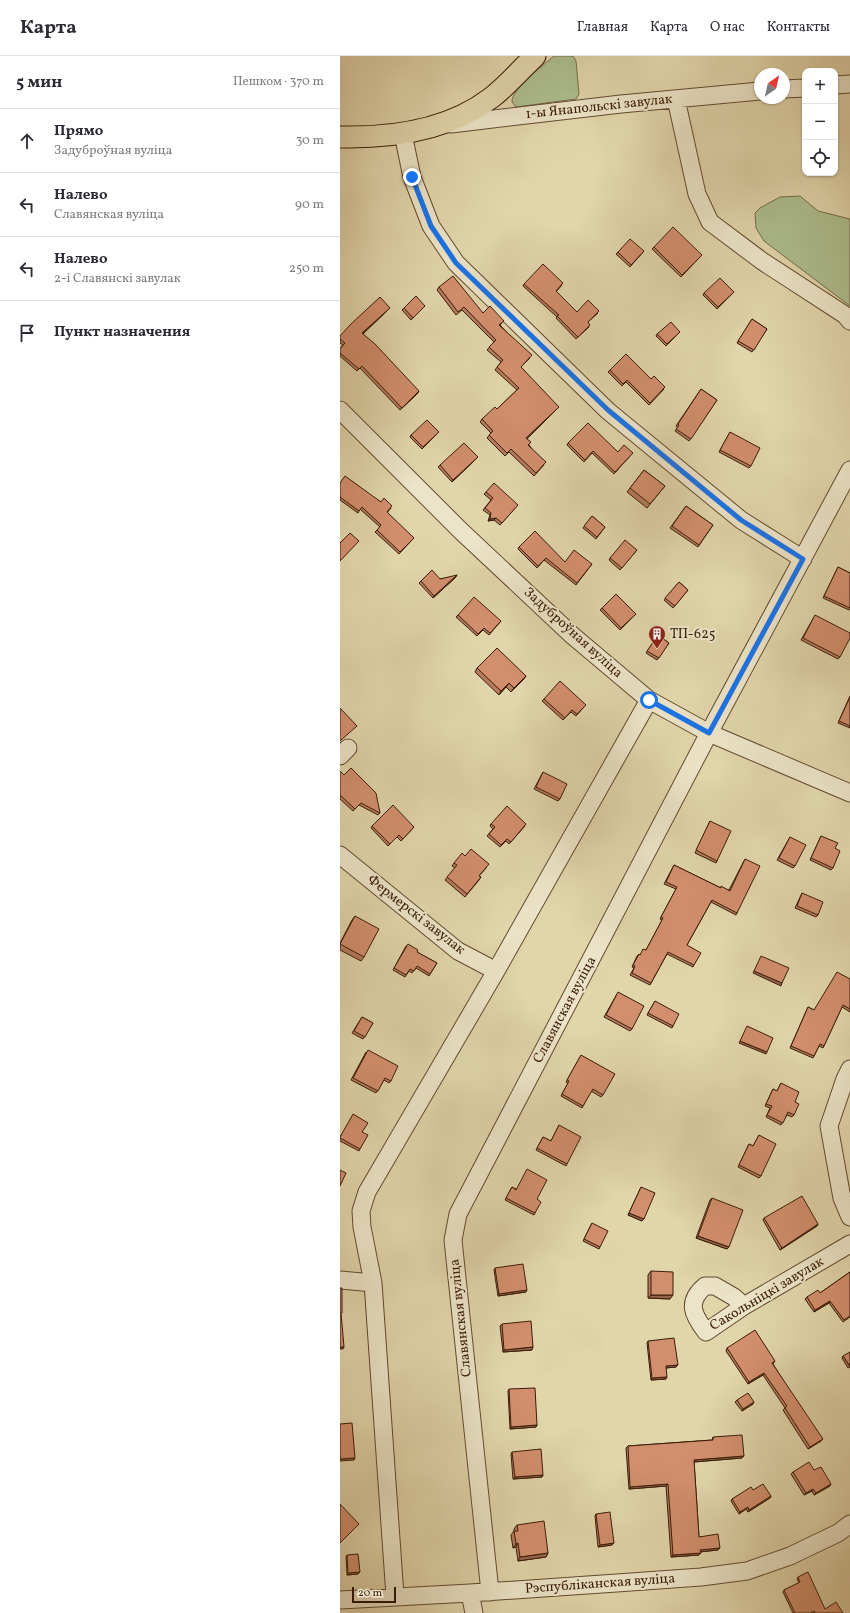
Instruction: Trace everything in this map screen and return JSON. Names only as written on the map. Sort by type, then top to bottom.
[{"type":"main road","points":[[345,138],[403,134],[438,125],[473,110],[491,98],[535,56]]},
{"type":"street","points":[[838,85],[850,84]]},
{"type":"street","points":[[790,89],[802,88]]},
{"type":"street","name":"1-ы Янапольскі завулак","points":[[438,125],[621,104],[754,92]]},
{"type":"street","points":[[676,99],[697,194],[710,222],[762,261],[845,315],[850,321]]},
{"type":"street","points":[[403,134],[412,177],[431,226],[456,263],[608,410],[741,520],[803,559]]},
{"type":"street","name":"Задуброўная вуліца","points":[[340,410],[461,531],[573,636],[649,700],[709,733],[850,793]]},
{"type":"street","name":"Славянская вуліца","points":[[490,1592],[453,1240],[458,1214],[709,733],[850,470]]},
{"type":"street","points":[[395,1596],[372,1283],[360,1211],[367,1192],[496,971],[649,700]]},
{"type":"street","name":"Фермерскі завулак","points":[[340,855],[458,951],[496,971]]},
{"type":"street","points":[[850,1069],[829,1126],[842,1198],[850,1217]]},
{"type":"street","name":"Сакольніцкі завулак","points":[[744,1306],[734,1297],[715,1286],[705,1286],[699,1290],[693,1304],[695,1318],[706,1332],[744,1306],[850,1244]]},
{"type":"street","points":[[340,1280],[372,1283]]},
{"type":"street","name":"Рэспубліканская вуліца","points":[[340,1600],[490,1592],[701,1577],[747,1571],[790,1556],[838,1533],[850,1524]]},
{"type":"street","points":[[470,1593],[474,1613]]},
{"type":"green space","points":[[554,56],[573,56],[576,61],[579,94],[576,99],[516,107],[512,102],[513,97],[522,84]]},
{"type":"green space","points":[[800,196],[818,211],[850,219],[850,306],[764,241],[756,228],[755,213],[760,208],[780,197]]},
{"type":"building","points":[[673,227],[702,255],[682,275],[654,247]]},
{"type":"building","points":[[630,239],[644,251],[631,265],[618,252]]},
{"type":"building","points":[[543,264],[563,283],[556,291],[577,312],[588,300],[599,311],[588,322],[590,325],[578,337],[557,316],[559,315],[524,284]]},
{"type":"building","points":[[453,276],[483,313],[490,306],[504,321],[499,325],[532,355],[521,367],[559,407],[526,438],[531,442],[528,445],[546,462],[536,473],[511,449],[507,453],[489,435],[493,431],[482,419],[495,407],[497,409],[519,388],[497,367],[503,360],[489,347],[496,340],[464,307],[458,312],[439,287]]},
{"type":"building","points":[[720,278],[734,292],[718,307],[704,293]]},
{"type":"building","points":[[416,296],[425,306],[413,318],[404,308]]},
{"type":"building","points":[[380,297],[390,308],[362,333],[375,344],[419,391],[402,408],[362,366],[359,369],[340,353],[340,349],[345,343],[340,339],[340,336]]},
{"type":"building","points":[[752,319],[767,329],[754,350],[738,341]]},
{"type":"building","points":[[671,322],[680,332],[667,344],[657,334]]},
{"type":"building","points":[[626,354],[651,379],[654,376],[665,387],[650,403],[627,380],[623,384],[610,370]]},
{"type":"building","points":[[701,389],[717,400],[691,439],[676,429]]},
{"type":"building","points":[[427,420],[439,432],[423,447],[411,435]]},
{"type":"building","points":[[588,423],[618,452],[624,445],[633,453],[615,472],[593,451],[585,460],[568,443]]},
{"type":"building","points":[[730,432],[760,448],[751,466],[720,450]]},
{"type":"building","points":[[464,443],[478,457],[453,480],[440,465]]},
{"type":"building","points":[[644,470],[665,486],[650,504],[630,488]]},
{"type":"building","points":[[345,476],[381,502],[384,498],[392,506],[387,512],[414,538],[400,552],[377,530],[381,525],[362,507],[359,511],[340,497],[340,483]]},
{"type":"building","points":[[494,483],[518,505],[502,523],[496,518],[490,519],[491,513],[485,508],[493,498],[486,492]]},
{"type":"building","points":[[686,506],[713,525],[699,545],[672,526]]},
{"type":"building","points":[[592,516],[605,527],[597,537],[584,526]]},
{"type":"building","points":[[535,531],[565,562],[574,550],[592,564],[577,583],[546,558],[538,566],[519,547]]},
{"type":"building","points":[[350,533],[359,541],[340,561],[340,543]]},
{"type":"building","points":[[625,540],[637,550],[622,568],[610,558]]},
{"type":"building","points":[[838,567],[850,573],[850,608],[824,596]]},
{"type":"building","points":[[432,570],[440,579],[457,575],[434,596],[421,581]]},
{"type":"building","points":[[679,582],[688,590],[675,606],[665,598]]},
{"type":"building","points":[[616,594],[636,614],[621,628],[602,608]]},
{"type":"building","points":[[474,597],[501,621],[490,633],[484,628],[478,634],[458,615]]},
{"type":"building","points":[[815,615],[850,633],[850,638],[840,657],[803,638]]},
{"type":"building","name":"ТП-625","points":[[658,635],[669,643],[659,658],[647,651]]},
{"type":"building","points":[[497,648],[526,676],[514,688],[509,683],[501,691],[477,668]]},
{"type":"building","points":[[560,681],[586,705],[577,714],[572,710],[565,718],[544,699]]},
{"type":"building","points":[[850,697],[850,726],[839,721]]},
{"type":"building","points":[[340,708],[357,726],[340,741]]},
{"type":"building","points":[[351,768],[376,793],[380,813],[361,803],[355,809],[340,795],[340,771],[344,775]]},
{"type":"building","points":[[543,772],[567,784],[560,799],[536,787]]},
{"type":"building","points":[[393,805],[414,827],[403,839],[399,835],[390,844],[372,826]]},
{"type":"building","points":[[507,806],[526,824],[511,842],[507,839],[501,845],[489,834],[495,827],[491,824]]},
{"type":"building","points":[[710,821],[731,831],[717,861],[696,850]]},
{"type":"building","points":[[821,836],[838,843],[835,848],[840,851],[833,868],[811,858]]},
{"type":"building","points":[[790,837],[806,845],[795,866],[779,858]]},
{"type":"building","points":[[471,849],[489,864],[479,876],[481,877],[467,894],[447,877],[457,865],[454,863],[462,853],[465,856]]},
{"type":"building","points":[[745,859],[760,866],[737,913],[712,900],[687,945],[701,953],[694,965],[668,952],[651,983],[632,973],[635,966],[633,965],[643,949],[646,950],[677,887],[666,882],[674,865],[730,891]]},
{"type":"building","points":[[802,893],[823,902],[818,915],[797,906]]},
{"type":"building","points":[[355,916],[379,929],[364,957],[340,944]]},
{"type":"building","points":[[408,944],[418,950],[417,952],[437,963],[430,974],[417,966],[414,971],[410,969],[406,975],[394,968]]},
{"type":"building","points":[[761,956],[789,968],[782,983],[754,971]]},
{"type":"building","points":[[837,972],[850,979],[850,1009],[843,1005],[824,1046],[820,1044],[814,1056],[791,1046],[808,1007],[814,1010]]},
{"type":"building","points":[[618,992],[644,1006],[632,1029],[606,1015]]},
{"type":"building","points":[[655,1001],[679,1014],[673,1026],[648,1013]]},
{"type":"building","points":[[362,1017],[373,1023],[365,1037],[354,1031]]},
{"type":"building","points":[[747,1026],[773,1038],[767,1052],[740,1041]]},
{"type":"building","points":[[368,1050],[398,1066],[391,1081],[385,1078],[378,1091],[353,1078]]},
{"type":"building","points":[[581,1055],[615,1074],[603,1095],[593,1089],[583,1106],[562,1094],[569,1081],[567,1080]]},
{"type":"building","points":[[781,1083],[799,1092],[795,1102],[799,1104],[794,1115],[788,1112],[783,1123],[767,1115],[772,1106],[766,1104],[773,1089],[777,1091]]},
{"type":"building","points":[[353,1114],[368,1123],[362,1132],[368,1135],[360,1149],[340,1138]]},
{"type":"building","points":[[559,1125],[581,1137],[567,1164],[537,1148],[543,1137],[551,1141]]},
{"type":"building","points":[[759,1135],[776,1144],[761,1176],[739,1165],[749,1144],[753,1146]]},
{"type":"building","points":[[527,1169],[547,1180],[537,1199],[541,1202],[535,1213],[506,1198],[512,1187],[516,1190]]},
{"type":"building","points":[[340,1170],[346,1173],[340,1186]]},
{"type":"building","points":[[641,1187],[655,1193],[644,1219],[629,1213]]},
{"type":"building","points":[[802,1196],[818,1224],[782,1248],[764,1218]]},
{"type":"building","points":[[712,1198],[743,1210],[729,1247],[698,1236]]},
{"type":"building","points":[[592,1223],[608,1231],[600,1247],[584,1239]]},
{"type":"building","points":[[523,1264],[527,1290],[499,1294],[495,1268]]},
{"type":"building","points":[[651,1271],[673,1272],[673,1295],[651,1295]]},
{"type":"building","points":[[850,1272],[850,1316],[844,1320],[830,1301],[815,1310],[807,1297],[818,1290],[820,1293]]},
{"type":"building","points":[[340,1288],[342,1288],[341,1313],[344,1347],[340,1347]]},
{"type":"building","points":[[531,1321],[533,1347],[504,1350],[502,1324]]},
{"type":"building","points":[[755,1330],[775,1361],[772,1363],[823,1439],[810,1447],[785,1408],[787,1406],[764,1373],[749,1382],[727,1348]]},
{"type":"building","points":[[674,1338],[678,1365],[666,1366],[667,1377],[652,1378],[648,1341]]},
{"type":"building","points":[[850,1352],[850,1366],[843,1356]]},
{"type":"building","points":[[535,1388],[537,1425],[511,1427],[509,1389]]},
{"type":"building","points":[[748,1393],[754,1402],[743,1409],[737,1400]]},
{"type":"building","points":[[352,1423],[355,1458],[340,1459],[340,1424]]},
{"type":"building","points":[[742,1435],[744,1456],[694,1460],[699,1537],[718,1534],[720,1548],[700,1550],[701,1553],[673,1555],[668,1484],[630,1487],[628,1446],[713,1440],[713,1437]]},
{"type":"building","points":[[541,1449],[543,1475],[515,1477],[512,1452]]},
{"type":"building","points":[[809,1462],[814,1470],[821,1467],[831,1484],[816,1493],[813,1489],[806,1493],[793,1472]]},
{"type":"building","points":[[763,1484],[771,1496],[749,1510],[748,1507],[740,1512],[732,1499],[751,1487],[753,1490]]},
{"type":"building","points":[[340,1504],[359,1524],[340,1543]]},
{"type":"building","points":[[610,1512],[614,1543],[600,1545],[596,1514]]},
{"type":"building","points":[[544,1521],[548,1553],[520,1557],[514,1531],[518,1531],[517,1525]]},
{"type":"building","points":[[358,1554],[360,1572],[348,1573],[347,1555]]},
{"type":"building","points":[[808,1572],[825,1609],[836,1602],[843,1613],[815,1613],[814,1611],[810,1613],[795,1613],[784,1590],[800,1582],[798,1577]]},
{"type":"place","name":"ТП-625","points":[[657,649]]},
{"type":"route","points":[[412,177],[431,226],[456,263],[608,410],[741,520],[803,559],[709,733],[649,700]]}]
